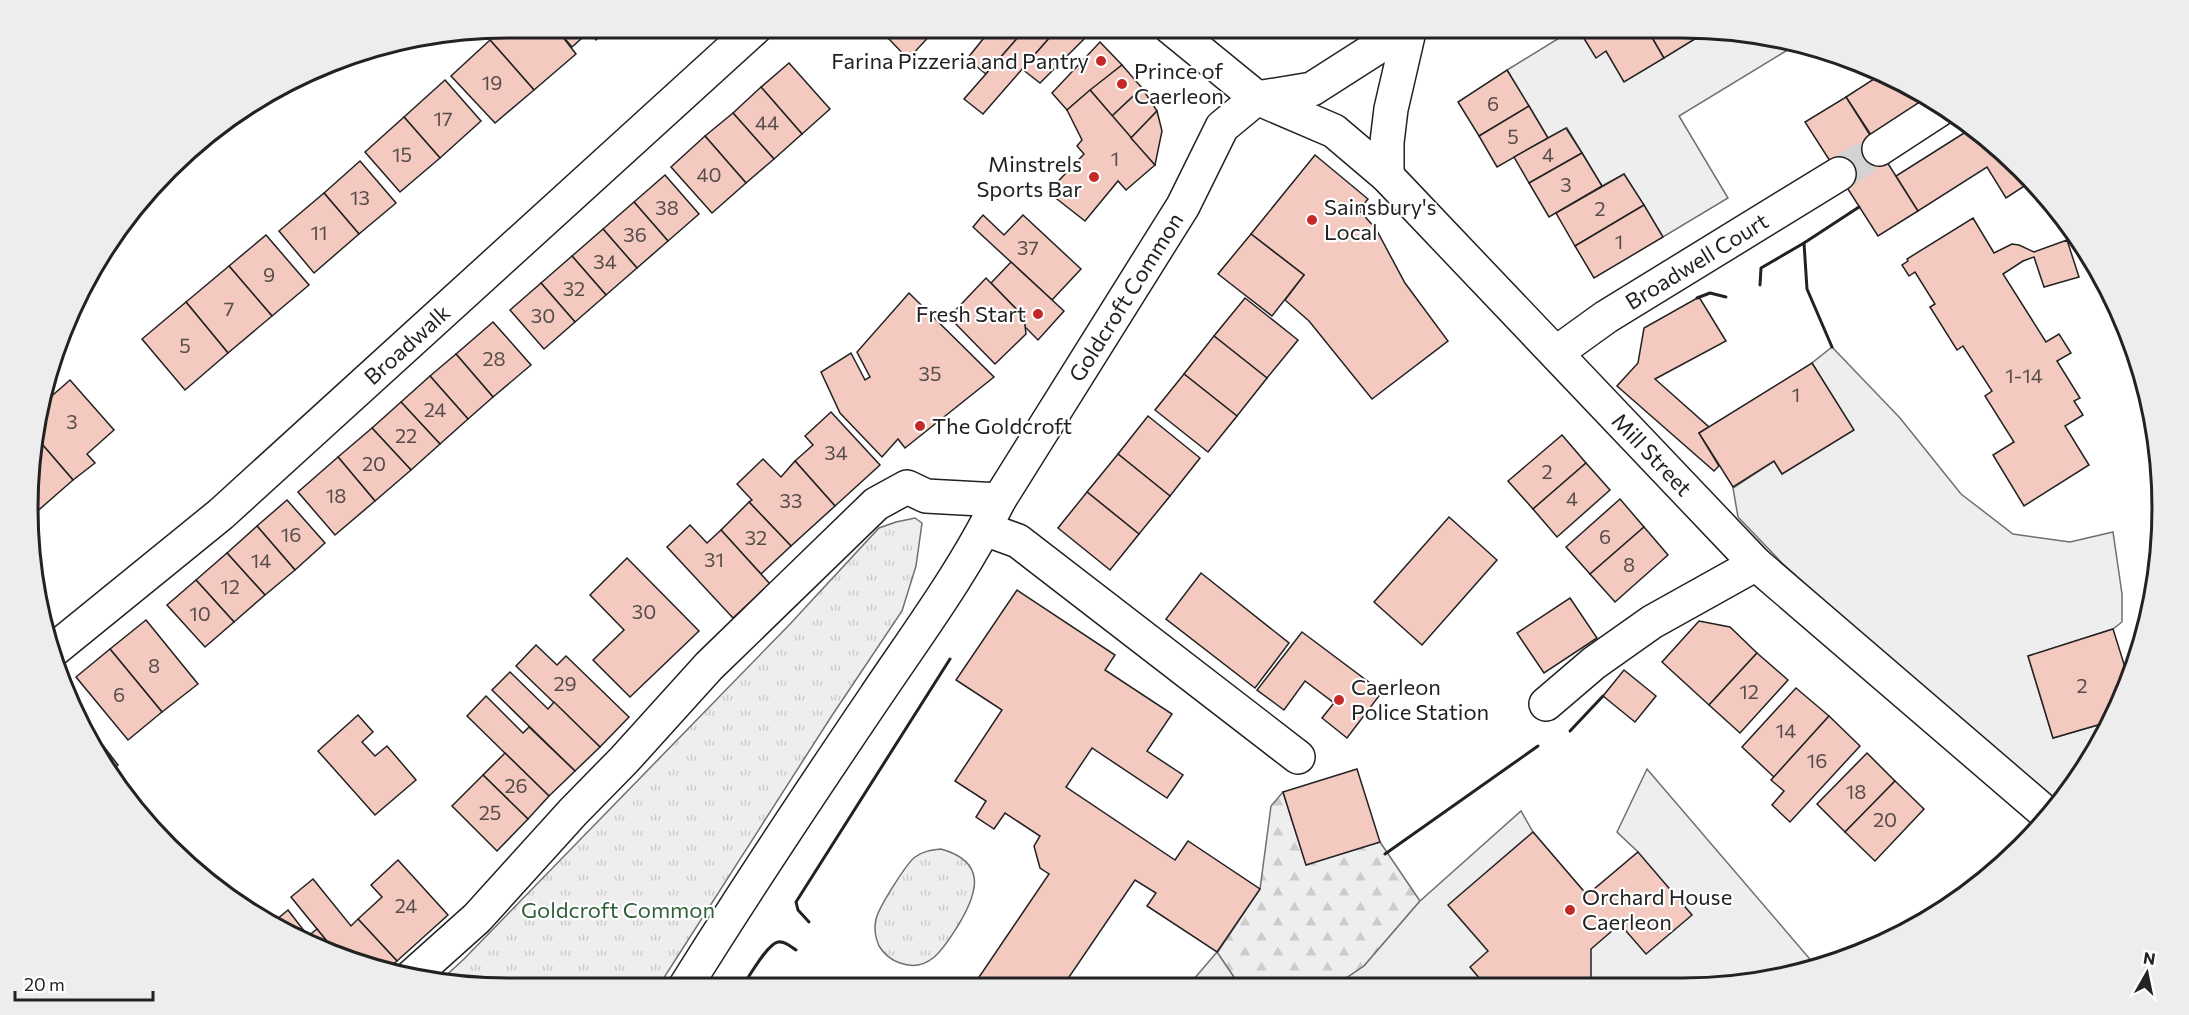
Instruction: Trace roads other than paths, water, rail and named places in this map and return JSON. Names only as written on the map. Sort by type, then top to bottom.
[{"type":"street","name":"Broadwalk","points":[[59,646],[221,514],[744,38]]},
{"type":"street","name":"Mill Street","points":[[1183,38],[1257,98],[1334,131],[1387,176],[1756,564],[2041,809]]},
{"type":"street","points":[[1257,98],[1312,89],[1392,38]]},
{"type":"street","points":[[1387,176],[1387,142],[1391,109],[1407,38]]},
{"type":"street","name":"Goldcroft Common","points":[[691,978],[754,876],[938,603],[1183,206],[1222,127],[1257,98]]},
{"type":"street","points":[[1879,149],[1935,112]]},
{"type":"street","name":"Broadwell Court","points":[[1556,353],[1606,317],[1839,174]]},
{"type":"street","points":[[420,969],[477,918],[709,666],[876,504],[907,487],[926,496],[992,515],[1018,541],[1298,758]]},
{"type":"street","points":[[1546,704],[1594,663],[1652,622],[1756,564]]},
{"type":"tunnel","points":[[1839,174],[1879,149]]},
{"type":"place","name":"Farina Pizzeria and Pantry","points":[[1101,61]]},
{"type":"place","name":"Prince of Caerleon","points":[[1122,84]]},
{"type":"place","name":"Minstrels Sports Bar","points":[[1094,177]]},
{"type":"place","name":"Sainsbury's Local","points":[[1312,220]]},
{"type":"place","name":"Fresh Start","points":[[1038,314]]},
{"type":"place","name":"The Goldcroft","points":[[920,426]]},
{"type":"place","name":"Caerleon Police Station","points":[[1339,700]]},
{"type":"place","name":"Orchard House Caerleon","points":[[1570,910]]}]
